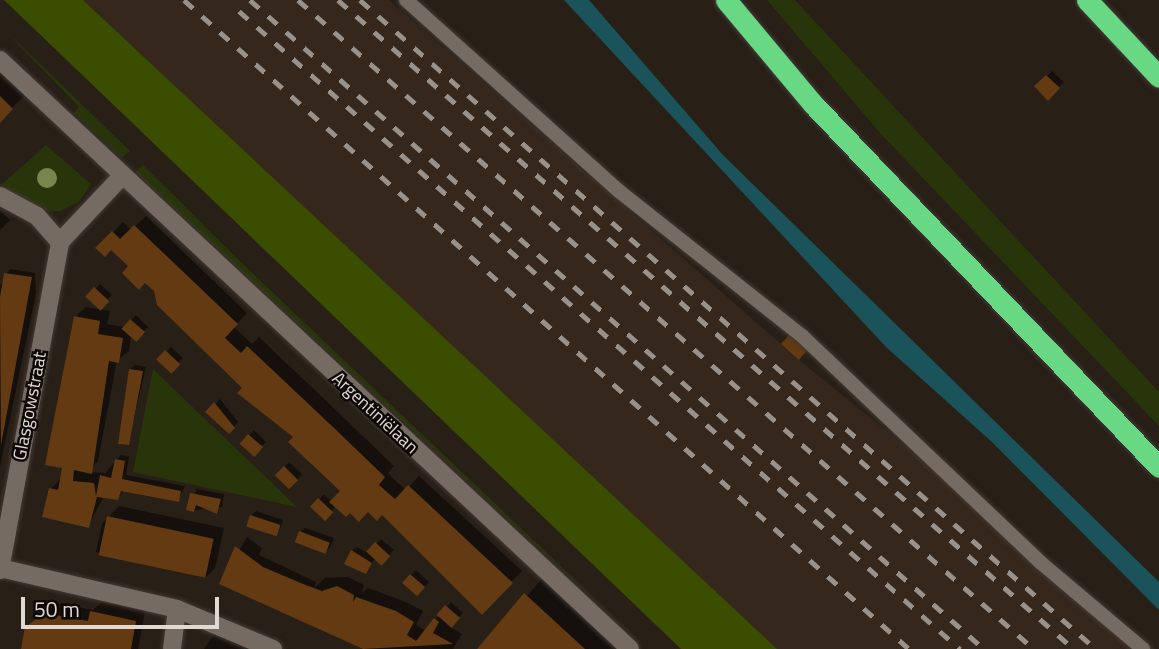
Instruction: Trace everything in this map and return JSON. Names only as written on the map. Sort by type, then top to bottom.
[{"type":"highway","points":[[726,0],[813,104],[1159,467]]},
{"type":"highway","points":[[1087,0],[1159,77]]},
{"type":"street","name":"Argentiniëlaan","points":[[0,60],[120,178],[630,649]]},
{"type":"street","points":[[0,196],[37,216],[60,242],[120,178]]},
{"type":"street","name":"Glasgowstraat","points":[[0,569],[60,242]]},
{"type":"street","points":[[0,569],[177,609],[273,649]]},
{"type":"street","points":[[172,649],[177,609]]},
{"type":"lane","points":[[406,0],[619,191],[802,335],[1041,562],[1143,649]]},
{"type":"shaded area","points":[[83,0],[389,0],[799,360],[1155,649],[776,649]]},
{"type":"green space","points":[[4,0],[83,0],[777,649],[681,649]]},
{"type":"green space","points":[[767,0],[795,0],[1159,392],[1159,426],[880,133]]},
{"type":"green space","points":[[0,25],[130,151],[122,158],[74,113],[79,107]]},
{"type":"green space","points":[[46,145],[91,184],[79,202],[60,211],[48,212],[1,185]]},
{"type":"green space","points":[[143,165],[242,263],[648,649],[135,172]]},
{"type":"green space","points":[[153,369],[297,507],[133,472]]},
{"type":"water","points":[[564,0],[589,0],[722,154],[1159,582],[1159,610],[992,442],[886,347]]},
{"type":"building","points":[[1046,75],[1060,88],[1048,101],[1034,86]]},
{"type":"building","points":[[0,96],[13,109],[0,123]]},
{"type":"building","points":[[134,225],[238,324],[225,338],[241,353],[247,346],[334,428],[385,477],[379,485],[395,499],[408,485],[513,583],[482,615],[382,515],[377,521],[368,512],[359,522],[350,513],[346,517],[329,502],[340,491],[288,442],[293,437],[237,393],[242,388],[157,305],[154,291],[145,283],[139,290],[122,273],[128,266],[111,250],[105,257],[95,248],[112,231],[120,239]]},
{"type":"building","points":[[4,273],[32,277],[1,445],[0,297]]},
{"type":"building","points":[[94,287],[109,301],[100,311],[85,297]]},
{"type":"building","points":[[74,316],[100,321],[98,334],[123,338],[119,363],[109,361],[92,474],[74,470],[73,481],[94,483],[96,496],[100,475],[111,478],[115,459],[125,461],[122,479],[181,491],[179,502],[121,491],[118,500],[97,497],[89,528],[42,517],[49,488],[58,490],[62,468],[45,465]]},
{"type":"building","points":[[130,319],[145,332],[137,342],[121,329]]},
{"type":"building","points":[[789,335],[807,351],[799,360],[781,344]]},
{"type":"building","points":[[165,350],[180,364],[171,374],[156,360]]},
{"type":"building","points":[[129,369],[143,371],[129,445],[118,444]]},
{"type":"building","points":[[214,402],[235,428],[229,434],[205,412]]},
{"type":"building","points":[[248,434],[263,447],[255,457],[239,444]]},
{"type":"building","points":[[284,466],[298,480],[289,489],[275,475]]},
{"type":"building","points":[[190,493],[221,499],[217,514],[196,505],[194,512],[186,510]]},
{"type":"building","points":[[318,498],[333,512],[325,521],[310,507]]},
{"type":"building","points":[[250,515],[280,525],[277,536],[246,526]]},
{"type":"building","points":[[107,516],[214,539],[205,578],[99,555]]},
{"type":"building","points":[[299,531],[330,543],[326,554],[295,542]]},
{"type":"building","points":[[375,542],[390,556],[381,566],[366,552]]},
{"type":"building","points":[[235,546],[263,567],[303,584],[322,591],[337,586],[354,595],[353,602],[356,597],[396,611],[414,622],[407,635],[416,641],[434,618],[439,622],[433,633],[453,644],[363,649],[219,584]]},
{"type":"building","points":[[351,550],[372,563],[366,574],[344,564]]},
{"type":"building","points":[[410,574],[425,587],[417,596],[402,583]]},
{"type":"building","points":[[524,593],[585,649],[477,649]]},
{"type":"building","points":[[445,605],[460,618],[452,628],[436,615]]},
{"type":"building","points":[[90,611],[136,621],[131,649],[21,649],[25,627],[45,613],[88,621]]},
{"type":"railway","points":[[184,0],[909,649]]},
{"type":"railway","points":[[250,0],[984,649]]},
{"type":"railway","points":[[298,0],[1034,649]]},
{"type":"railway","points":[[338,0],[1074,649]]},
{"type":"railway","points":[[360,0],[1096,649]]},
{"type":"railway","points":[[239,11],[960,649]]}]
